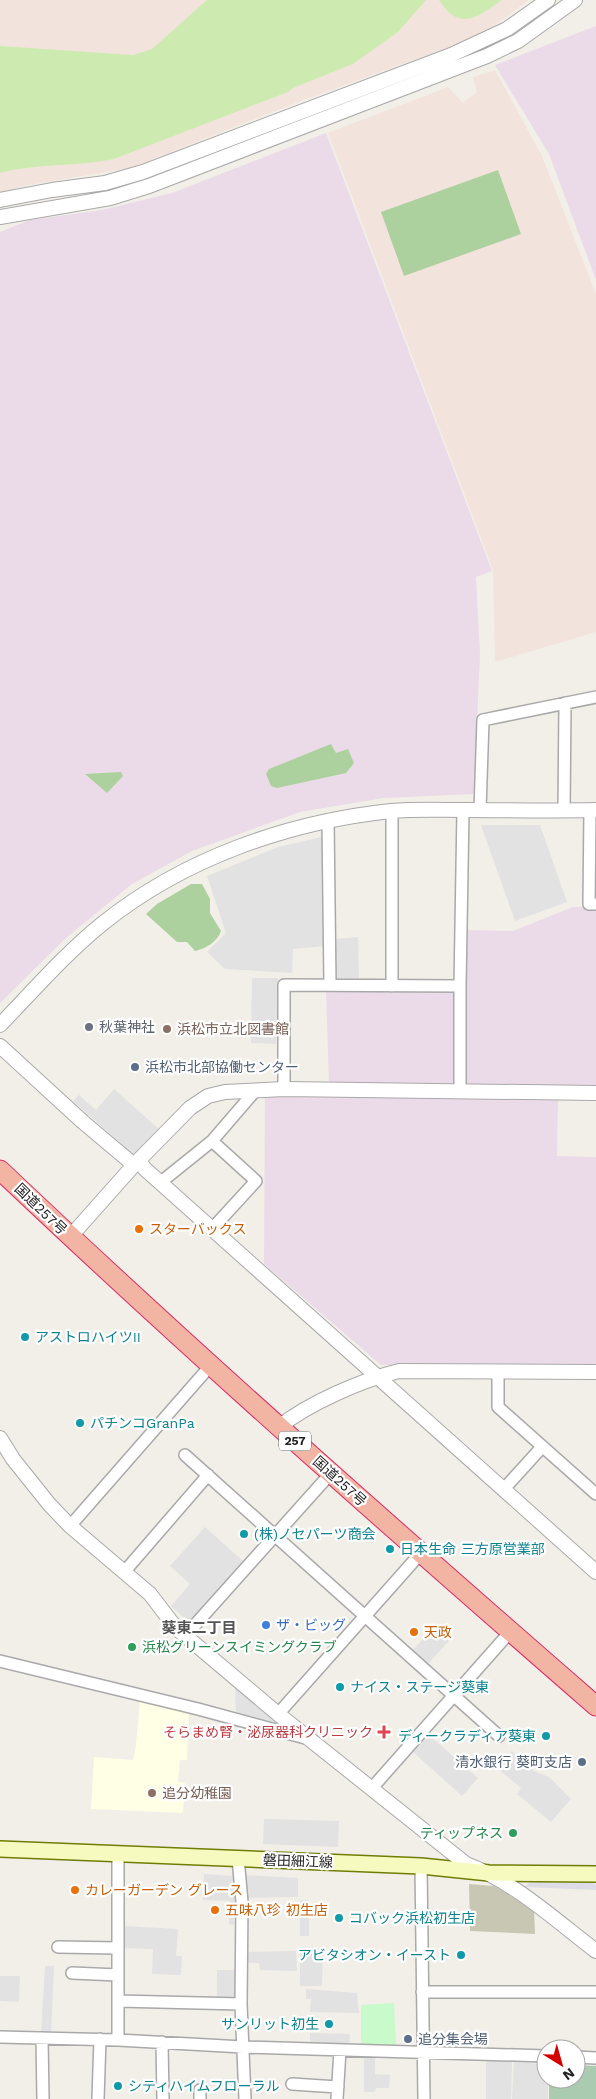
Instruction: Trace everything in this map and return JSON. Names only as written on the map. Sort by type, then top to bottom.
[{"type":"highway","name":"国道257号","points":[[0,1170],[70,1237],[420,1554],[596,1706]]},
{"type":"main road","name":"磐田細江線","points":[[0,1849],[421,1866],[489,1873],[596,1874]]},
{"type":"street","points":[[0,200],[52,190],[105,183],[143,172],[451,55],[507,29],[548,0]]},
{"type":"street","points":[[0,217],[110,198],[150,186],[487,56],[518,42],[575,0]]},
{"type":"street","points":[[480,810],[483,720],[596,696]]},
{"type":"street","points":[[564,811],[565,703]]},
{"type":"street","points":[[460,1092],[463,810]]},
{"type":"street","points":[[0,1026],[62,961],[102,924],[148,892],[220,854],[261,839],[328,820],[392,811],[593,810],[589,904],[596,904]]},
{"type":"street","points":[[392,811],[392,986]]},
{"type":"street","points":[[328,820],[330,985]]},
{"type":"street","points":[[284,1089],[284,985],[460,986]]},
{"type":"street","points":[[0,1046],[84,1122],[161,1182],[596,1572]]},
{"type":"street","points":[[70,1237],[136,1163],[190,1108],[208,1096],[225,1092],[284,1089],[596,1093]]},
{"type":"street","points":[[161,1182],[212,1141],[255,1091]]},
{"type":"street","points":[[212,1141],[256,1181],[212,1229]]},
{"type":"street","points":[[70,1526],[210,1365]]},
{"type":"street","points":[[280,1427],[292,1417],[378,1376],[399,1371],[596,1372]]},
{"type":"street","points":[[498,1372],[498,1407],[596,1494]]},
{"type":"street","points":[[0,1438],[13,1459],[43,1497],[70,1526],[150,1594],[176,1628],[185,1636],[310,1740],[466,1864],[489,1873],[507,1884],[596,1951]]},
{"type":"street","points":[[503,1490],[542,1447]]},
{"type":"street","points":[[185,1455],[363,1617],[499,1736]]},
{"type":"street","points":[[185,1636],[331,1473]]},
{"type":"street","points":[[125,1571],[208,1475]]},
{"type":"street","points":[[278,1714],[420,1554]]},
{"type":"street","points":[[372,1788],[510,1632]]},
{"type":"street","points":[[0,1661],[198,1709],[310,1740]]},
{"type":"street","points":[[118,1854],[118,2040]]},
{"type":"street","points":[[238,1858],[242,1902],[241,2004],[245,2099]]},
{"type":"street","points":[[421,1866],[424,2099]]},
{"type":"street","points":[[58,1947],[118,1948]]},
{"type":"street","points":[[72,1973],[118,1975]]},
{"type":"street","points":[[422,1992],[596,1992]]},
{"type":"street","points":[[118,2001],[241,2004]]},
{"type":"street","points":[[0,2037],[118,2040],[243,2047],[536,2056]]},
{"type":"street","points":[[42,2038],[44,2099]]},
{"type":"street","points":[[98,2099],[100,2040]]},
{"type":"street","points":[[162,2042],[163,2099]]},
{"type":"street","points":[[337,2099],[340,2050]]},
{"type":"street","points":[[292,2084],[338,2086]]},
{"type":"shaded area","points":[[0,0],[529,0],[480,36],[306,99],[130,168],[23,186],[0,194]]},
{"type":"shaded area","points":[[596,26],[596,280],[549,154],[495,65]]},
{"type":"shaded area","points":[[495,70],[542,156],[596,294],[596,632],[495,662],[493,570],[328,133],[448,87],[463,103],[477,92],[473,77]]},
{"type":"shaded area","points":[[326,133],[492,571],[476,577],[480,654],[474,794],[384,798],[300,812],[192,851],[132,884],[67,937],[0,1003],[0,232],[30,220],[102,210],[172,193]]},
{"type":"shaded area","points":[[481,825],[540,825],[567,902],[515,921]]},
{"type":"shaded area","points":[[322,837],[324,839],[324,946],[293,949],[292,973],[225,969],[207,952],[226,933],[207,876],[278,847]]},
{"type":"shaded area","points":[[573,907],[596,907],[596,1088],[466,1087],[465,930],[513,931]]},
{"type":"shaded area","points":[[358,937],[359,980],[334,981],[334,939]]},
{"type":"shaded area","points":[[252,978],[278,978],[276,1044],[251,1043]]},
{"type":"shaded area","points":[[326,992],[457,992],[456,1086],[329,1084]]},
{"type":"shaded area","points":[[114,1089],[161,1131],[137,1158],[73,1101],[79,1095],[96,1110]]},
{"type":"shaded area","points":[[265,1092],[558,1097],[557,1156],[596,1157],[596,1365],[381,1365],[264,1264]]},
{"type":"shaded area","points":[[205,1527],[244,1562],[190,1623],[171,1606],[190,1584],[170,1566]]},
{"type":"shaded area","points":[[433,1628],[449,1641],[427,1665],[411,1652]]},
{"type":"shaded area","points":[[235,1685],[291,1730],[236,1716]]},
{"type":"shaded area","points":[[140,1699],[189,1712],[187,1760],[180,1760],[178,1782],[185,1783],[183,1813],[91,1809],[94,1757],[133,1760]]},
{"type":"shaded area","points":[[429,1735],[478,1778],[462,1796],[413,1752]]},
{"type":"shaded area","points":[[512,1751],[534,1771],[549,1777],[571,1799],[551,1822],[517,1794],[521,1788],[497,1768]]},
{"type":"shaded area","points":[[264,1819],[339,1821],[338,1847],[263,1844]]},
{"type":"shaded area","points":[[204,1874],[233,1876],[234,1925],[229,1924],[230,1901],[203,1900]]},
{"type":"shaded area","points":[[243,1875],[298,1878],[298,1897],[246,1898]]},
{"type":"shaded area","points":[[533,1880],[593,1883],[596,1885],[596,1890],[524,1887]]},
{"type":"shaded area","points":[[469,1884],[494,1886],[534,1910],[535,1934],[470,1931]]},
{"type":"shaded area","points":[[300,1900],[309,1900],[309,1936],[300,1936]]},
{"type":"shaded area","points":[[125,1926],[178,1929],[176,1956],[182,1956],[181,1975],[152,1974],[153,1949],[123,1948]]},
{"type":"shaded area","points":[[300,1947],[323,1948],[322,1986],[300,1986]]},
{"type":"shaded area","points":[[296,1951],[297,1971],[260,1970],[259,1963],[246,1963],[246,1952]]},
{"type":"shaded area","points":[[45,1966],[54,1966],[51,2034],[41,2034]]},
{"type":"shaded area","points":[[217,1970],[236,1970],[236,1997],[233,2001],[217,2000]]},
{"type":"shaded area","points":[[0,1976],[20,1976],[19,2002],[0,2001]]},
{"type":"shaded area","points":[[306,1989],[357,1993],[359,2013],[310,2012],[311,1999],[306,1999]]},
{"type":"shaded area","points":[[310,2033],[350,2034],[349,2046],[310,2046]]},
{"type":"shaded area","points":[[364,2057],[375,2058],[375,2074],[390,2075],[389,2088],[376,2088],[375,2092],[364,2092]]},
{"type":"shaded area","points":[[486,2061],[512,2062],[511,2099],[486,2099]]},
{"type":"shaded area","points":[[514,2062],[536,2063],[536,2089],[548,2089],[548,2099],[512,2099]]},
{"type":"shaded area","points":[[586,2066],[596,2066],[596,2099],[549,2099],[549,2089],[586,2089]]},
{"type":"green space","points":[[207,0],[426,0],[398,32],[353,64],[293,88],[288,92],[114,159],[28,168],[0,173],[0,46],[133,55],[152,49]]},
{"type":"green space","points":[[439,0],[502,0],[476,16],[469,19],[461,19],[447,10]]},
{"type":"green space","points":[[498,170],[521,234],[404,276],[381,212]]},
{"type":"green space","points":[[331,744],[336,753],[348,749],[354,763],[346,773],[277,788],[271,786],[266,774],[269,769]]},
{"type":"green space","points":[[121,772],[123,776],[107,793],[85,774]]},
{"type":"green space","points":[[191,884],[202,884],[210,899],[210,913],[221,931],[211,944],[195,951],[187,942],[177,942],[146,914],[157,904]]},
{"type":"green space","points":[[394,2003],[396,2045],[361,2044],[361,2005]]},
{"type":"place","name":"秋葉神社","points":[[89,1027]]},
{"type":"place","name":"浜松市立北図書館","points":[[167,1029]]},
{"type":"place","name":"浜松市北部協働センター","points":[[135,1067]]},
{"type":"place","name":"スターバックス","points":[[139,1229]]},
{"type":"place","name":"アストロハイツII","points":[[25,1337]]},
{"type":"place","name":"パチンコGranPa","points":[[80,1423]]},
{"type":"place","name":"(株)ノセパーツ商会","points":[[244,1534]]},
{"type":"place","name":"日本生命 三方原営業部","points":[[390,1549]]},
{"type":"place","name":"ザ・ビッグ","points":[[266,1625]]},
{"type":"place","name":"天政","points":[[414,1632]]},
{"type":"place","name":"浜松グリーンスイミングクラブ","points":[[132,1647]]},
{"type":"place","name":"ナイス・ステージ葵東","points":[[340,1687]]},
{"type":"place","name":"そらまめ腎・泌尿器科クリニック","points":[[384,1732]]},
{"type":"place","name":"ディークラディア葵東","points":[[546,1736]]},
{"type":"place","name":"清水銀行 葵町支店","points":[[582,1762]]},
{"type":"place","name":"追分幼稚園","points":[[152,1793]]},
{"type":"place","name":"ティップネス","points":[[513,1833]]},
{"type":"place","name":"カレーガーデン グレース","points":[[75,1890]]},
{"type":"place","name":"五味八珍 初生店","points":[[215,1910]]},
{"type":"place","name":"コバック浜松初生店","points":[[339,1918]]},
{"type":"place","name":"アビタシオン・イースト","points":[[461,1955]]},
{"type":"place","name":"サンリット初生","points":[[329,2024]]},
{"type":"place","name":"追分集会場","points":[[408,2039]]},
{"type":"place","name":"シティハイムフローラル","points":[[118,2086]]},
{"type":"district","name":"葵東二丁目","points":[[199,1628]]}]
